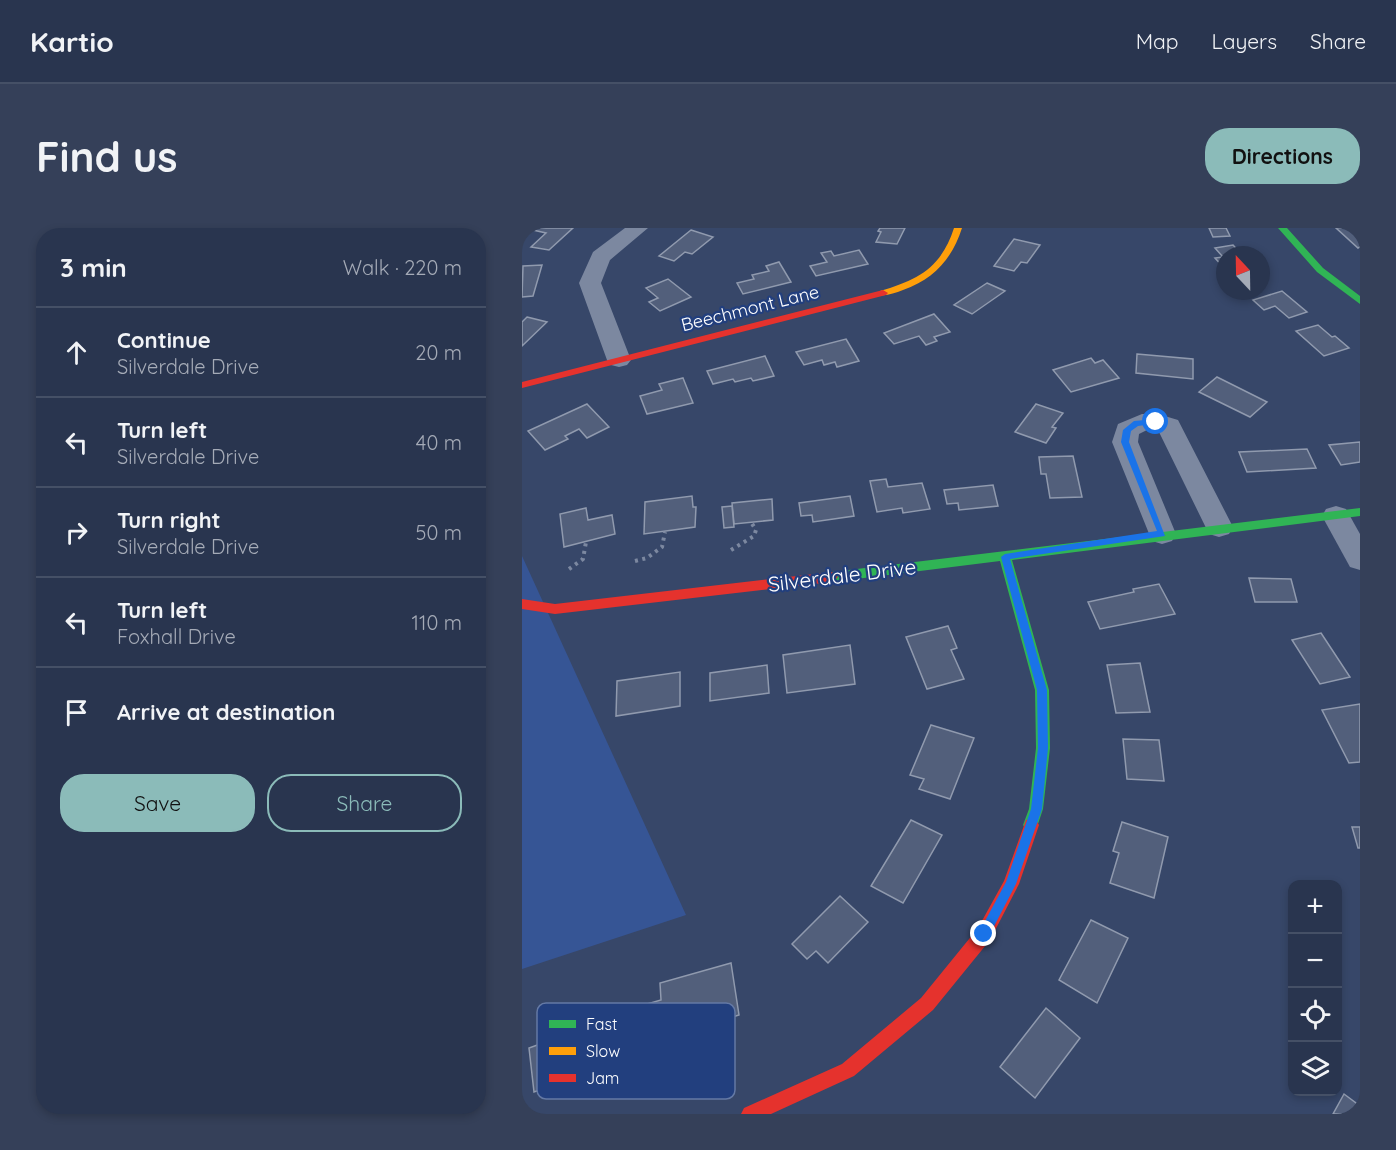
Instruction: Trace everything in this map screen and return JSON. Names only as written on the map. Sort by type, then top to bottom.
[{"type":"street","points":[[619,360],[590,283],[601,257],[638,228]]},
{"type":"street","name":"Beechmont Lane","points":[[522,385],[892,291],[928,276],[945,262],[954,247],[958,228]]},
{"type":"street","points":[[1282,228],[1320,270],[1360,301]]},
{"type":"street","points":[[1162,534],[1125,442],[1127,430],[1136,423],[1156,422],[1168,426],[1219,527]]},
{"type":"street","points":[[1348,514],[1360,559]]},
{"type":"street","name":"Silverdale Drive","points":[[522,604],[555,609],[1005,557],[1219,527],[1348,514]]},
{"type":"street","points":[[750,1114],[848,1070],[927,1004],[984,934],[1011,884],[1036,809],[1043,748],[1042,690],[1005,557]]},
{"type":"path","points":[[731,550],[754,536],[756,530],[752,522]]},
{"type":"path","points":[[635,561],[647,558],[662,547],[665,532]]},
{"type":"path","points":[[569,569],[576,567],[585,558],[586,542]]},
{"type":"shaded area","points":[[522,556],[686,915],[522,969]]},
{"type":"building","points":[[535,228],[573,228],[549,250],[531,247],[546,233],[533,230]]},
{"type":"building","points":[[880,228],[905,228],[897,244],[876,242],[881,232],[878,231]]},
{"type":"building","points":[[1209,228],[1226,228],[1230,236],[1213,237]]},
{"type":"building","points":[[1336,228],[1360,228],[1360,247],[1358,248]]},
{"type":"building","points":[[691,230],[713,237],[692,254],[685,252],[674,261],[659,256]]},
{"type":"building","points":[[1014,239],[1040,245],[1027,263],[1021,262],[1014,271],[994,266]]},
{"type":"building","points":[[859,250],[868,264],[816,276],[810,266],[827,262],[821,253],[831,251],[834,256]]},
{"type":"building","points":[[779,262],[791,282],[743,294],[737,283],[754,279],[752,275],[769,271],[766,266]]},
{"type":"building","points":[[542,265],[533,296],[522,297],[523,266]]},
{"type":"building","points":[[668,279],[691,297],[660,311],[649,302],[658,298],[646,288]]},
{"type":"building","points":[[987,283],[1005,291],[972,314],[954,305]]},
{"type":"building","points":[[1282,291],[1307,312],[1289,318],[1275,306],[1264,310],[1253,300],[1270,300],[1270,295]]},
{"type":"building","points":[[934,314],[950,332],[934,337],[937,341],[926,345],[919,336],[894,344],[884,333]]},
{"type":"building","points":[[527,317],[547,322],[522,346],[522,322]]},
{"type":"building","points":[[1318,325],[1349,348],[1324,356],[1296,331]]},
{"type":"building","points":[[846,339],[859,361],[837,367],[835,362],[824,365],[822,360],[804,365],[796,352]]},
{"type":"building","points":[[1137,354],[1193,359],[1193,379],[1136,373]]},
{"type":"building","points":[[765,356],[774,376],[753,381],[751,378],[735,382],[733,379],[713,384],[707,371]]},
{"type":"building","points":[[1091,358],[1095,363],[1103,360],[1119,378],[1071,392],[1053,370]]},
{"type":"building","points":[[1217,377],[1267,402],[1250,417],[1199,392]]},
{"type":"building","points":[[683,378],[693,403],[647,414],[640,396],[662,390],[659,384]]},
{"type":"building","points":[[587,404],[609,427],[587,438],[579,429],[565,436],[568,439],[545,450],[528,431]]},
{"type":"building","points":[[1036,404],[1063,413],[1052,427],[1056,428],[1046,443],[1015,432]]},
{"type":"building","points":[[1360,442],[1360,462],[1341,465],[1329,445]]},
{"type":"building","points":[[1307,449],[1316,468],[1247,472],[1239,452]]},
{"type":"building","points":[[1073,456],[1082,497],[1050,498],[1046,474],[1041,474],[1039,457]]},
{"type":"building","points":[[886,479],[888,487],[922,483],[930,509],[903,513],[902,508],[877,512],[870,481]]},
{"type":"building","points":[[993,485],[998,506],[959,510],[958,503],[947,504],[944,490]]},
{"type":"building","points":[[692,496],[693,507],[696,507],[695,527],[644,534],[645,502]]},
{"type":"building","points":[[850,496],[854,516],[813,522],[812,515],[801,516],[799,503]]},
{"type":"building","points":[[772,499],[773,520],[734,524],[732,503]]},
{"type":"building","points":[[732,506],[734,527],[724,528],[722,507]]},
{"type":"building","points":[[586,508],[588,520],[612,515],[615,534],[564,547],[560,514]]},
{"type":"building","points":[[1249,578],[1291,579],[1297,602],[1255,602]]},
{"type":"building","points":[[1159,584],[1175,614],[1100,629],[1088,602]]},
{"type":"building","points":[[948,626],[957,648],[951,650],[964,679],[927,689],[906,637]]},
{"type":"building","points":[[1321,633],[1350,677],[1320,684],[1292,640]]},
{"type":"building","points":[[850,645],[855,684],[787,693],[783,655]]},
{"type":"building","points":[[1140,663],[1150,712],[1116,713],[1107,665]]},
{"type":"building","points":[[767,665],[769,693],[710,701],[710,673]]},
{"type":"building","points":[[680,672],[680,706],[616,716],[617,681]]},
{"type":"building","points":[[1360,704],[1360,762],[1349,763],[1322,710]]},
{"type":"building","points":[[931,725],[974,738],[950,799],[919,789],[924,779],[910,775]]},
{"type":"building","points":[[1123,739],[1159,740],[1164,781],[1127,779]]},
{"type":"building","points":[[911,820],[942,835],[903,903],[871,886]]},
{"type":"building","points":[[1122,822],[1168,837],[1154,898],[1110,883],[1119,853],[1113,851]]},
{"type":"building","points":[[1352,827],[1360,827],[1360,848],[1358,848]]},
{"type":"building","points":[[840,896],[868,922],[828,963],[816,951],[807,959],[792,944]]},
{"type":"building","points":[[1091,920],[1128,938],[1097,1003],[1059,980]]},
{"type":"building","points":[[731,963],[739,1015],[735,1016],[735,1003],[650,1003],[661,1000],[660,983]]},
{"type":"building","points":[[1046,1008],[1080,1038],[1035,1098],[1000,1067]]},
{"type":"building","points":[[537,1045],[537,1091],[534,1092],[529,1048]]},
{"type":"building","points":[[1344,1094],[1360,1106],[1360,1114],[1333,1114]]},
{"type":"traffic: fast","points":[[1282,228],[1320,270],[1360,301]]},
{"type":"traffic: fast","points":[[832,577],[1360,512]]},
{"type":"traffic: fast","points":[[1005,557],[1042,690],[1043,748],[1036,809],[1031,825]]},
{"type":"traffic: slow","points":[[883,293],[909,285],[931,272],[947,254],[958,228]]},
{"type":"traffic: jam","points":[[522,385],[883,293]]},
{"type":"traffic: jam","points":[[522,604],[555,609],[832,577]]},
{"type":"traffic: jam","points":[[750,1114],[848,1070],[927,1004],[984,934],[1011,884],[1031,825]]},
{"type":"route","points":[[984,934],[1011,884],[1036,809],[1043,748],[1042,690],[1005,557],[1162,534],[1125,442],[1127,430],[1136,423],[1156,422]]}]
